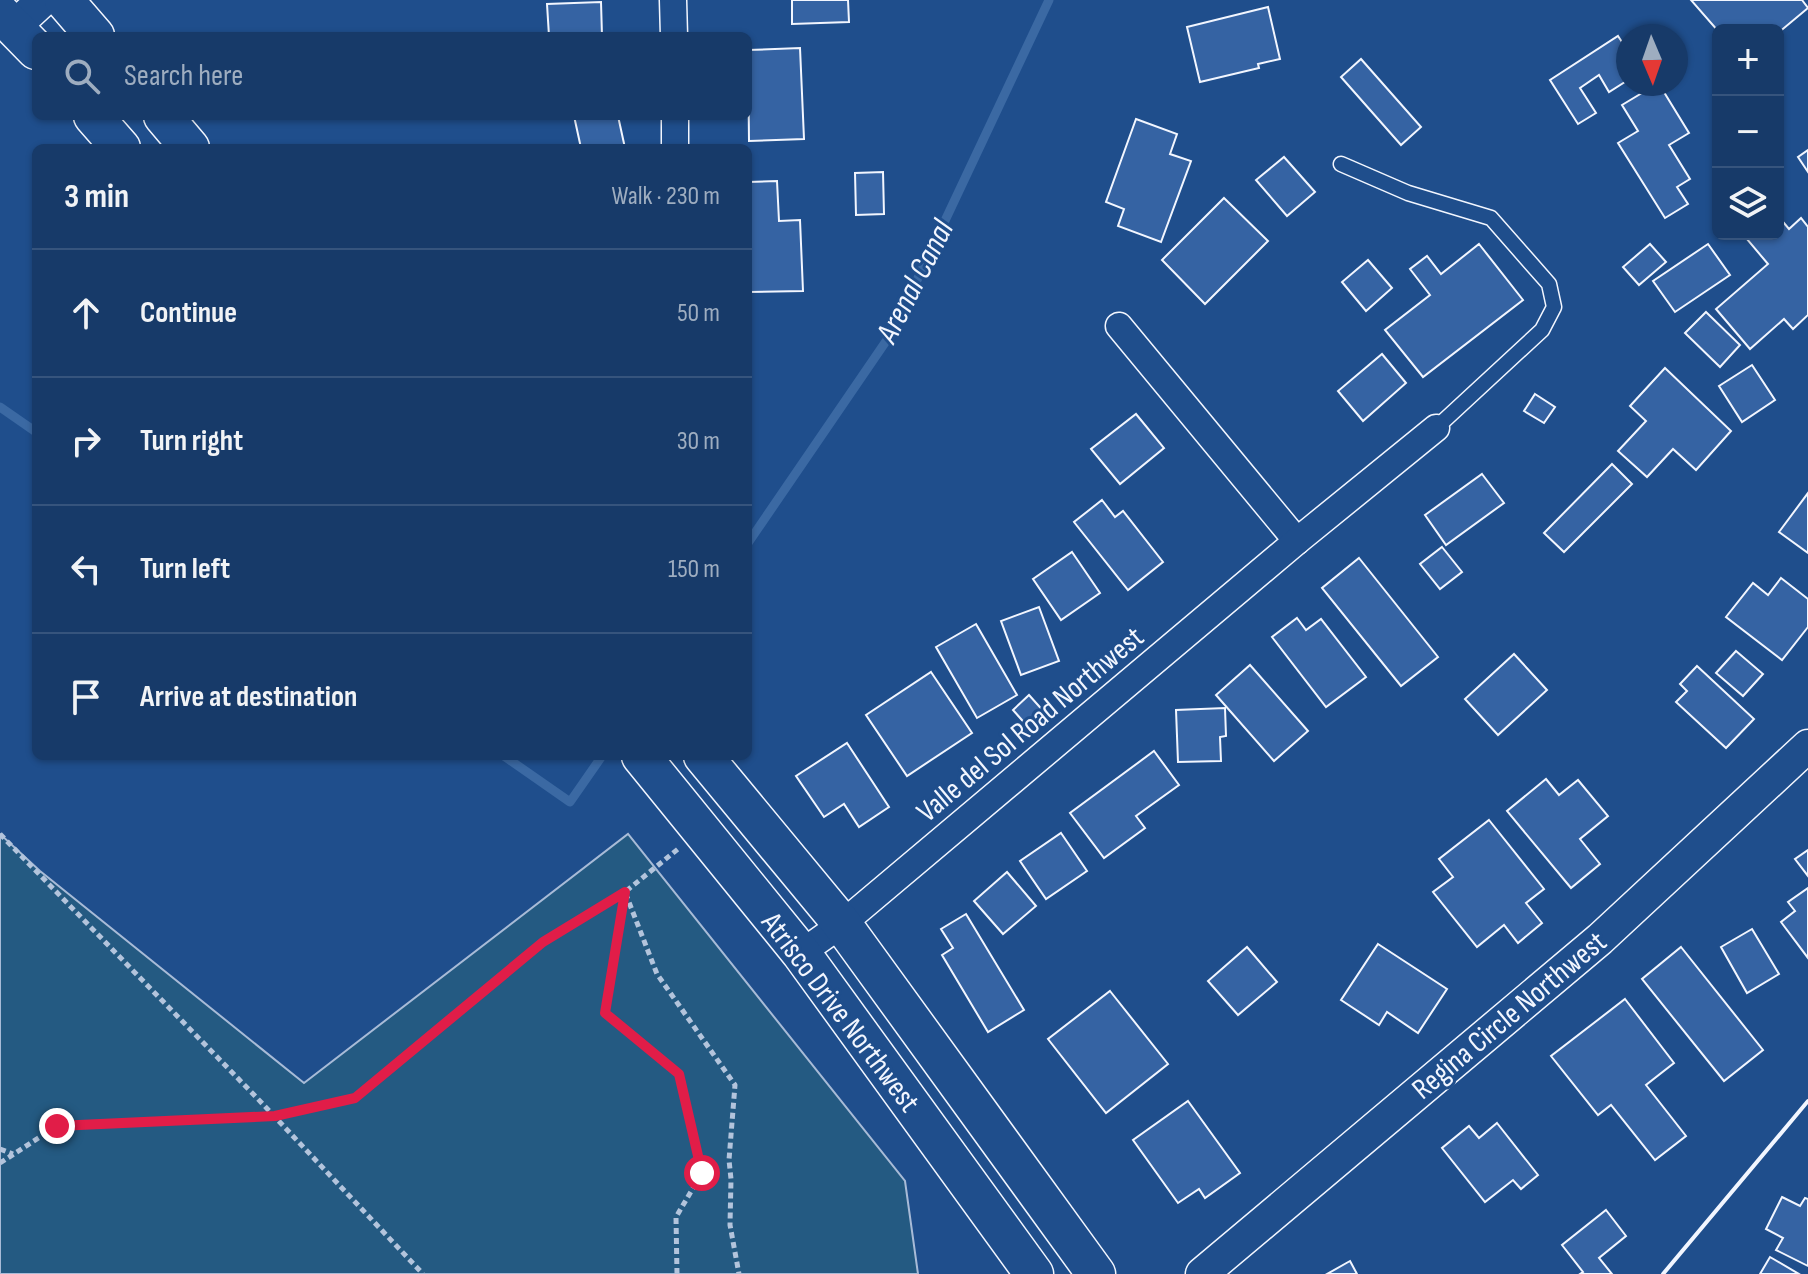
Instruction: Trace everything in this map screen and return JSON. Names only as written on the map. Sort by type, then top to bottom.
[{"type":"main road","points":[[64,0],[92,32]]},
{"type":"main road","points":[[96,120],[118,144]]},
{"type":"main road","points":[[166,120],[187,144]]},
{"type":"main road","name":"Atrisco Drive Northwest","points":[[644,760],[801,953],[1034,1274]]},
{"type":"main road","name":"Atrisco Drive Northwest","points":[[706,760],[842,924],[1096,1274]]},
{"type":"street","points":[[17,30],[43,0]]},
{"type":"street","points":[[673,0],[674,32]]},
{"type":"street","points":[[675,120],[675,144]]},
{"type":"street","points":[[1119,326],[1297,541]]},
{"type":"street","name":"Valle del Sol Road Northwest","points":[[801,953],[842,924],[1436,428]]},
{"type":"street","name":"Regina Circle Northwest","points":[[1202,1274],[1600,939],[1808,746]]},
{"type":"lane","points":[[1341,164],[1408,193],[1491,218],[1549,284],[1554,307],[1542,330],[1436,428]]},
{"type":"path","points":[[0,834],[275,1116],[423,1274]]},
{"type":"path","points":[[0,1163],[57,1126],[275,1116],[355,1098],[543,942],[625,892],[685,843]]},
{"type":"path","points":[[625,892],[605,1013],[679,1074],[702,1173],[676,1217],[677,1274]]},
{"type":"path","points":[[625,892],[657,974],[735,1085],[729,1160],[730,1225],[739,1274]]},
{"type":"path","points":[[0,1149],[13,1155]]},
{"type":"shaded area","points":[[0,834],[40,871],[304,1083],[628,834],[905,1181],[918,1274],[0,1274]]},
{"type":"building","points":[[792,0],[848,0],[849,22],[792,24]]},
{"type":"building","points":[[1691,0],[1802,0],[1808,8],[1784,28],[1784,24],[1712,24]]},
{"type":"building","points":[[601,2],[602,32],[549,32],[547,4]]},
{"type":"building","points":[[1268,7],[1280,59],[1258,64],[1259,68],[1200,82],[1187,27]]},
{"type":"building","points":[[1616,37],[1616,88],[1609,92],[1599,75],[1580,88],[1596,113],[1578,124],[1550,80]]},
{"type":"building","points":[[800,48],[804,139],[749,141],[752,50]]},
{"type":"building","points":[[1361,59],[1421,127],[1401,145],[1341,77]]},
{"type":"building","points":[[1637,96],[1666,96],[1689,133],[1669,145],[1690,179],[1677,187],[1688,204],[1665,218],[1618,143],[1638,131],[1622,105]]},
{"type":"building","points":[[1136,119],[1177,134],[1170,154],[1191,161],[1161,242],[1118,226],[1124,209],[1106,202]]},
{"type":"building","points":[[575,120],[619,120],[624,144],[580,144]]},
{"type":"building","points":[[1808,150],[1808,172],[1798,157]]},
{"type":"building","points":[[1284,157],[1315,192],[1287,216],[1256,180]]},
{"type":"building","points":[[883,172],[884,214],[856,215],[855,173]]},
{"type":"building","points":[[777,181],[779,221],[800,220],[803,291],[752,292],[752,182]]},
{"type":"building","points":[[1224,198],[1268,241],[1205,304],[1162,260]]},
{"type":"building","points":[[1801,218],[1808,227],[1808,315],[1793,329],[1784,319],[1750,349],[1716,309],[1768,264],[1748,240],[1784,240],[1784,223],[1789,229]]},
{"type":"building","points":[[1479,244],[1523,300],[1423,377],[1385,330],[1430,295],[1410,269],[1427,256],[1441,274]]},
{"type":"building","points":[[1650,244],[1666,262],[1639,285],[1623,267]]},
{"type":"building","points":[[1708,244],[1730,275],[1675,312],[1653,281]]},
{"type":"building","points":[[1368,260],[1392,288],[1366,311],[1342,282]]},
{"type":"building","points":[[1706,312],[1740,345],[1720,367],[1685,333]]},
{"type":"building","points":[[1382,354],[1406,383],[1363,421],[1338,391]]},
{"type":"building","points":[[1752,365],[1775,400],[1742,422],[1719,386]]},
{"type":"building","points":[[1665,368],[1731,431],[1696,470],[1673,449],[1647,477],[1618,451],[1646,421],[1630,406]]},
{"type":"building","points":[[1535,394],[1555,407],[1544,423],[1524,411]]},
{"type":"building","points":[[1136,414],[1164,448],[1120,484],[1091,449]]},
{"type":"building","points":[[1612,464],[1632,484],[1564,552],[1544,533]]},
{"type":"building","points":[[1482,474],[1504,503],[1446,545],[1425,515]]},
{"type":"building","points":[[1808,493],[1808,553],[1779,532]]},
{"type":"building","points":[[1102,500],[1115,517],[1123,511],[1163,562],[1128,590],[1074,522]]},
{"type":"building","points":[[1442,547],[1462,572],[1440,589],[1420,564]]},
{"type":"building","points":[[1072,552],[1100,593],[1061,620],[1033,579]]},
{"type":"building","points":[[1359,558],[1438,657],[1401,686],[1322,588]]},
{"type":"building","points":[[1781,578],[1808,599],[1808,627],[1782,660],[1726,617],[1753,583],[1768,595]]},
{"type":"building","points":[[1039,607],[1059,661],[1021,675],[1001,621]]},
{"type":"building","points":[[1297,618],[1306,630],[1321,619],[1366,677],[1326,707],[1272,637]]},
{"type":"building","points":[[976,624],[1017,695],[977,718],[936,647]]},
{"type":"building","points":[[1736,651],[1763,674],[1743,696],[1716,673]]},
{"type":"building","points":[[1514,654],[1547,690],[1498,735],[1465,699]]},
{"type":"building","points":[[1250,665],[1308,731],[1274,761],[1216,695]]},
{"type":"building","points":[[1697,666],[1754,719],[1726,748],[1676,702],[1687,691],[1680,684]]},
{"type":"building","points":[[931,672],[972,733],[907,776],[866,715]]},
{"type":"building","points":[[1029,695],[1046,714],[1029,728],[1013,710]]},
{"type":"building","points":[[1225,708],[1226,736],[1220,737],[1221,761],[1178,762],[1176,710]]},
{"type":"building","points":[[847,743],[889,807],[859,827],[844,804],[824,817],[796,776]]},
{"type":"building","points":[[1154,751],[1179,785],[1136,816],[1145,828],[1104,858],[1070,813]]},
{"type":"building","points":[[1546,779],[1559,795],[1578,780],[1608,816],[1580,839],[1600,864],[1571,888],[1507,811]]},
{"type":"building","points":[[1489,820],[1544,889],[1526,903],[1542,923],[1518,943],[1504,925],[1477,947],[1433,892],[1453,877],[1439,859]]},
{"type":"building","points":[[1061,833],[1087,871],[1046,899],[1020,861]]},
{"type":"building","points":[[1808,850],[1808,876],[1795,859]]},
{"type":"building","points":[[1007,872],[1036,906],[1003,934],[974,901]]},
{"type":"building","points":[[1808,888],[1808,958],[1781,922],[1795,911],[1788,902]]},
{"type":"building","points":[[966,914],[1024,1010],[988,1032],[942,955],[953,948],[941,929]]},
{"type":"building","points":[[1752,929],[1779,974],[1747,993],[1721,947]]},
{"type":"building","points":[[1378,944],[1447,989],[1418,1033],[1387,1012],[1379,1025],[1341,1000]]},
{"type":"building","points":[[1247,947],[1277,982],[1238,1015],[1208,981]]},
{"type":"building","points":[[1681,947],[1763,1050],[1724,1081],[1642,979]]},
{"type":"building","points":[[1110,991],[1168,1064],[1106,1113],[1048,1039]]},
{"type":"building","points":[[1625,999],[1674,1063],[1646,1085],[1686,1136],[1655,1160],[1611,1105],[1598,1115],[1551,1056]]},
{"type":"building","points":[[1188,1101],[1240,1173],[1205,1198],[1199,1189],[1178,1203],[1133,1140]]},
{"type":"building","points":[[1497,1123],[1538,1175],[1521,1189],[1513,1180],[1485,1202],[1442,1148],[1469,1126],[1479,1138]]},
{"type":"building","points":[[1782,1197],[1800,1206],[1805,1198],[1808,1199],[1808,1266],[1776,1250],[1783,1238],[1766,1229]]},
{"type":"building","points":[[1606,1210],[1626,1236],[1599,1258],[1612,1274],[1580,1274],[1583,1272],[1562,1245]]},
{"type":"building","points":[[1770,1257],[1799,1274],[1760,1274]]},
{"type":"building","points":[[1350,1261],[1357,1274],[1327,1274]]},
{"type":"waterway","name":"Arenal Canal","points":[[752,537],[893,331],[1049,0]]},
{"type":"waterway","points":[[0,407],[32,429]]},
{"type":"waterway","points":[[510,760],[570,802],[599,760]]},
{"type":"wall","points":[[1663,1274],[1808,1101]]},
{"type":"route","points":[[57,1126],[275,1116],[355,1098],[543,942],[625,892],[605,1013],[679,1074],[702,1173]]}]
